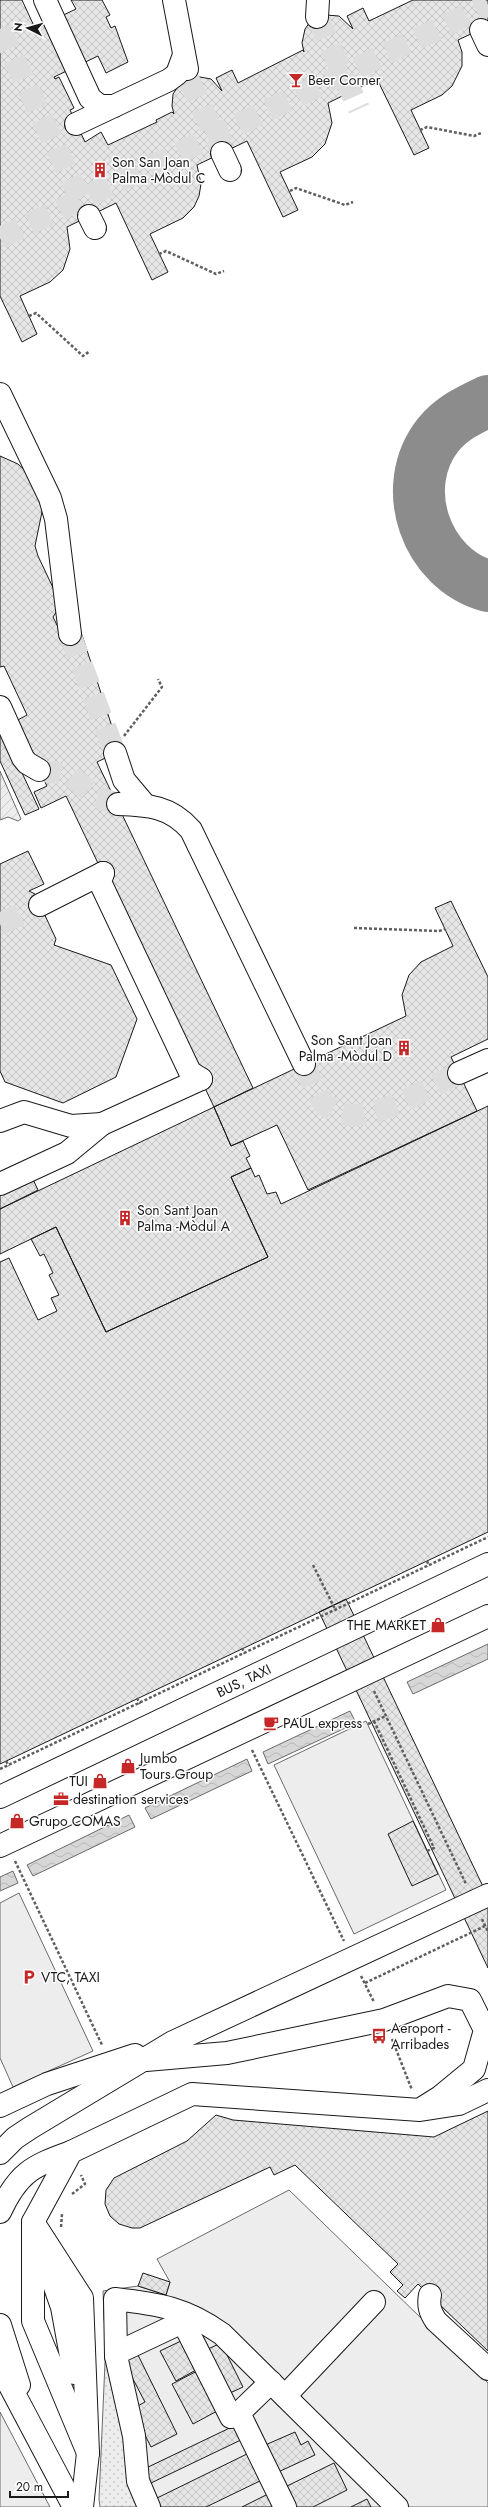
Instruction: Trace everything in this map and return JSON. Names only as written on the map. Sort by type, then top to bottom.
[{"type":"street","points":[[45,0],[90,98],[100,106],[114,106]]},
{"type":"street","points":[[174,0],[188,78]]},
{"type":"street","points":[[76,124],[173,77],[181,67],[184,55]]},
{"type":"street","points":[[0,394],[50,498],[54,512],[70,634]]},
{"type":"street","points":[[0,707],[23,758],[27,763],[39,770]]},
{"type":"street","points":[[118,745],[124,780],[145,805]]},
{"type":"street","points":[[118,804],[145,805],[171,812],[191,830],[304,1064]]},
{"type":"street","points":[[0,1184],[59,1157],[102,1124],[201,1079],[190,1072],[100,882],[103,873],[40,905]]},
{"type":"street","points":[[459,1073],[488,1060]]},
{"type":"street","points":[[0,1121],[24,1112],[78,1127],[102,1124]]},
{"type":"street","points":[[54,1120],[59,1124],[63,1136],[59,1157]]},
{"type":"street","name":"BUS, TAXI","points":[[0,1797],[488,1564]]},
{"type":"street","points":[[6,1852],[488,1616]]},
{"type":"street","points":[[0,2154],[15,2138],[30,2128],[173,2042],[481,1898]]},
{"type":"street","points":[[119,2060],[144,2060],[227,2053],[384,2020],[448,1996],[470,2000],[485,2030],[474,2069],[440,2097],[420,2110]]},
{"type":"street","points":[[0,2106],[47,2084],[173,2042]]},
{"type":"street","points":[[0,2212],[12,2188],[39,2163],[71,2152],[192,2094],[420,2110],[459,2104],[488,2090]]},
{"type":"street","points":[[71,2152],[33,2222],[52,2311],[88,2453]]},
{"type":"street","points":[[33,2222],[82,2298],[88,2453],[82,2507]]},
{"type":"street","points":[[430,2295],[430,2313],[436,2321],[488,2369]]},
{"type":"street","points":[[149,2507],[138,2481],[134,2436],[116,2356],[115,2299],[175,2308],[188,2319],[222,2334],[397,2507]]},
{"type":"street","points":[[188,2319],[231,2417],[239,2414],[278,2389],[374,2302]]},
{"type":"street","points":[[116,2356],[118,2352],[188,2319]]},
{"type":"street","points":[[0,2325],[35,2433]]},
{"type":"street","points":[[0,2367],[70,2499]]},
{"type":"street","points":[[239,2414],[285,2507]]},
{"type":"path","points":[[420,130],[427,127],[474,136],[480,132]]},
{"type":"path","points":[[290,191],[296,188],[345,205],[353,202]]},
{"type":"path","points":[[159,254],[166,251],[216,274],[224,271]]},
{"type":"path","points":[[28,316],[36,313],[83,356],[90,350]]},
{"type":"path","points":[[118,745],[162,687],[158,679]]},
{"type":"path","points":[[354,928],[440,931],[445,929]]},
{"type":"path","points":[[0,1770],[488,1537]]},
{"type":"path","points":[[313,1565],[336,1612]]},
{"type":"path","points":[[373,1690],[481,1898],[485,1926],[488,1932]]},
{"type":"path","points":[[368,1724],[386,1716]]},
{"type":"path","points":[[374,1721],[434,1848],[427,1851]]},
{"type":"path","points":[[252,1750],[364,1983],[384,2020],[420,2110]]},
{"type":"path","points":[[6,1852],[103,2047]]},
{"type":"path","points":[[364,1983],[485,1926]]},
{"type":"shaded area","points":[[0,771],[21,819],[18,821],[8,817],[0,820]]},
{"type":"shaded area","points":[[366,1721],[446,1890],[354,1934],[274,1765]]},
{"type":"shaded area","name":"VTC, TAXI","points":[[19,1893],[93,2051],[13,2087],[0,2058],[0,1903]]},
{"type":"shaded area","points":[[289,2190],[488,2383],[488,2507],[141,2507],[111,2359],[104,2319],[103,2291],[138,2286],[166,2295],[170,2282],[157,2259]]},
{"type":"shaded area","points":[[106,2340],[137,2507],[100,2507],[99,2499]]},
{"type":"shaded area","points":[[0,2412],[50,2507],[0,2507]]},
{"type":"water","points":[[488,1644],[488,1659],[413,1694],[407,1682]]},
{"type":"water","points":[[350,1711],[356,1723],[268,1764],[263,1752]]},
{"type":"water","points":[[247,1759],[252,1771],[151,1819],[145,1808]]},
{"type":"water","points":[[129,1815],[135,1827],[33,1876],[27,1865]]},
{"type":"water","points":[[13,1871],[18,1883],[0,1891],[0,1877]]},
{"type":"building","name":"Son San Joan Palma -Mòdul C","points":[[0,0],[22,0],[34,26],[31,28],[32,30],[76,9],[71,0],[102,0],[110,15],[106,17],[111,28],[115,26],[128,62],[106,73],[98,56],[54,77],[55,79],[59,77],[74,108],[70,110],[85,142],[101,132],[108,145],[157,122],[156,120],[172,112],[174,114],[172,106],[173,94],[179,85],[188,78],[200,77],[211,79],[222,91],[216,78],[232,70],[238,83],[303,50],[304,52],[302,43],[305,29],[310,22],[326,15],[339,16],[353,29],[347,16],[363,8],[369,21],[413,0],[488,0],[488,26],[458,40],[462,52],[462,66],[452,86],[442,95],[411,110],[429,148],[414,155],[377,79],[328,103],[332,123],[325,144],[312,157],[280,172],[298,210],[283,217],[247,141],[197,165],[201,184],[199,196],[194,207],[183,218],[150,234],[168,272],[152,280],[116,203],[67,227],[70,249],[63,270],[50,282],[20,296],[37,334],[22,342],[0,296]]},
{"type":"building","points":[[0,456],[18,464],[31,476],[43,507],[35,546],[38,556],[56,594],[57,611],[53,617],[63,637],[80,629],[120,751],[97,762],[253,1088],[214,1107],[66,796],[41,808],[34,792],[47,786],[14,722],[27,715],[4,666],[0,667]]},
{"type":"building","points":[[0,726],[39,809],[25,815],[0,761]]},
{"type":"building","points":[[28,851],[44,884],[29,891],[35,894],[56,939],[54,945],[111,965],[137,1019],[116,1077],[63,1103],[5,1082],[0,1071],[0,864]]},
{"type":"building","name":"Son Sant Joan Palma -Mòdul D","points":[[451,901],[488,977],[488,1039],[451,1057],[477,1111],[308,1190],[277,1125],[231,1146],[214,1107],[406,1016],[402,995],[409,975],[421,962],[453,946],[435,908]]},
{"type":"building","points":[[488,1106],[488,1532],[0,1764],[0,1262],[9,1258],[38,1320],[57,1311],[51,1298],[59,1295],[49,1275],[53,1273],[44,1254],[40,1256],[31,1239],[56,1227],[106,1332],[268,1257],[231,1177],[251,1168],[255,1177],[259,1175],[267,1194],[276,1192],[281,1204]]},
{"type":"building","name":"Son Sant Joan Palma -Mòdul A","points":[[214,1107],[231,1146],[243,1141],[250,1156],[246,1158],[251,1168],[231,1177],[268,1257],[106,1332],[56,1227],[0,1254],[0,1209]]},
{"type":"building","points":[[30,1173],[38,1190],[0,1209],[0,1187]]},
{"type":"building","points":[[346,1599],[488,1897],[488,1968],[319,1612]]},
{"type":"building","points":[[413,1821],[438,1874],[412,1886],[388,1834]]},
{"type":"building","points":[[488,2111],[488,2351],[418,2284],[405,2298],[397,2291],[403,2285],[390,2272],[398,2264],[295,2165],[274,2175],[270,2167],[140,2228],[132,2228],[119,2224],[110,2216],[105,2204],[106,2190],[114,2178],[187,2141],[216,2115],[233,2120],[434,2137]]},
{"type":"building","points":[[143,2273],[170,2282],[166,2295],[138,2286]]},
{"type":"building","points":[[181,2341],[196,2370],[176,2381],[160,2351]]},
{"type":"building","points":[[221,2343],[243,2387],[230,2393],[208,2349]]},
{"type":"building","points":[[137,2353],[177,2434],[151,2447],[132,2409],[145,2402],[123,2360]]},
{"type":"building","points":[[199,2370],[219,2410],[193,2424],[172,2384]]},
{"type":"building","points":[[238,2424],[245,2438],[151,2483],[144,2469]]},
{"type":"building","points":[[295,2432],[301,2445],[308,2441],[315,2455],[276,2473],[263,2446]]},
{"type":"building","points":[[251,2452],[264,2479],[206,2507],[156,2507],[153,2500]]},
{"type":"building","points":[[334,2463],[347,2490],[313,2507],[292,2507],[283,2488]]},
{"type":"building","points":[[272,2492],[279,2507],[242,2507]]},
{"type":"building","points":[[367,2499],[371,2507],[351,2507]]},
{"type":"taxiway","points":[[488,401],[455,419],[438,435],[426,456],[420,478],[419,501],[424,524],[434,544],[448,563],[466,577],[488,586]]},
{"type":"tunnel","points":[[0,238],[488,5]]},
{"type":"tunnel","points":[[317,17],[359,109]]},
{"type":"tunnel","points":[[0,29],[87,213]]},
{"type":"tunnel","points":[[188,78],[220,148]]},
{"type":"tunnel","points":[[70,634],[115,753]]},
{"type":"tunnel","points":[[39,770],[71,776],[97,797],[118,804]]},
{"type":"tunnel","points":[[0,924],[40,905]]},
{"type":"tunnel","points":[[304,1064],[317,1093],[328,1107],[341,1114],[357,1115],[394,1105],[413,1097],[459,1073]]},
{"type":"place","name":"Beer Corner","points":[[296,80]]},
{"type":"place","name":"Son San Joan Palma -Mòdul C","points":[[100,170]]},
{"type":"place","name":"Son Sant Joan Palma -Mòdul D","points":[[404,1048]]},
{"type":"place","name":"Son Sant Joan Palma -Mòdul A","points":[[125,1218]]},
{"type":"place","name":"THE MARKET","points":[[438,1625]]},
{"type":"place","name":"PAUL express","points":[[271,1723]]},
{"type":"place","name":"Jumbo Tours Group","points":[[128,1766]]},
{"type":"place","name":"TUI","points":[[100,1781]]},
{"type":"place","name":"destination services","points":[[61,1799]]},
{"type":"place","name":"Grupo COMAS","points":[[17,1821]]},
{"type":"place","name":"VTC, TAXI","points":[[29,1977]]},
{"type":"place","name":"Aeroport - Arribades","points":[[379,2036]]}]
